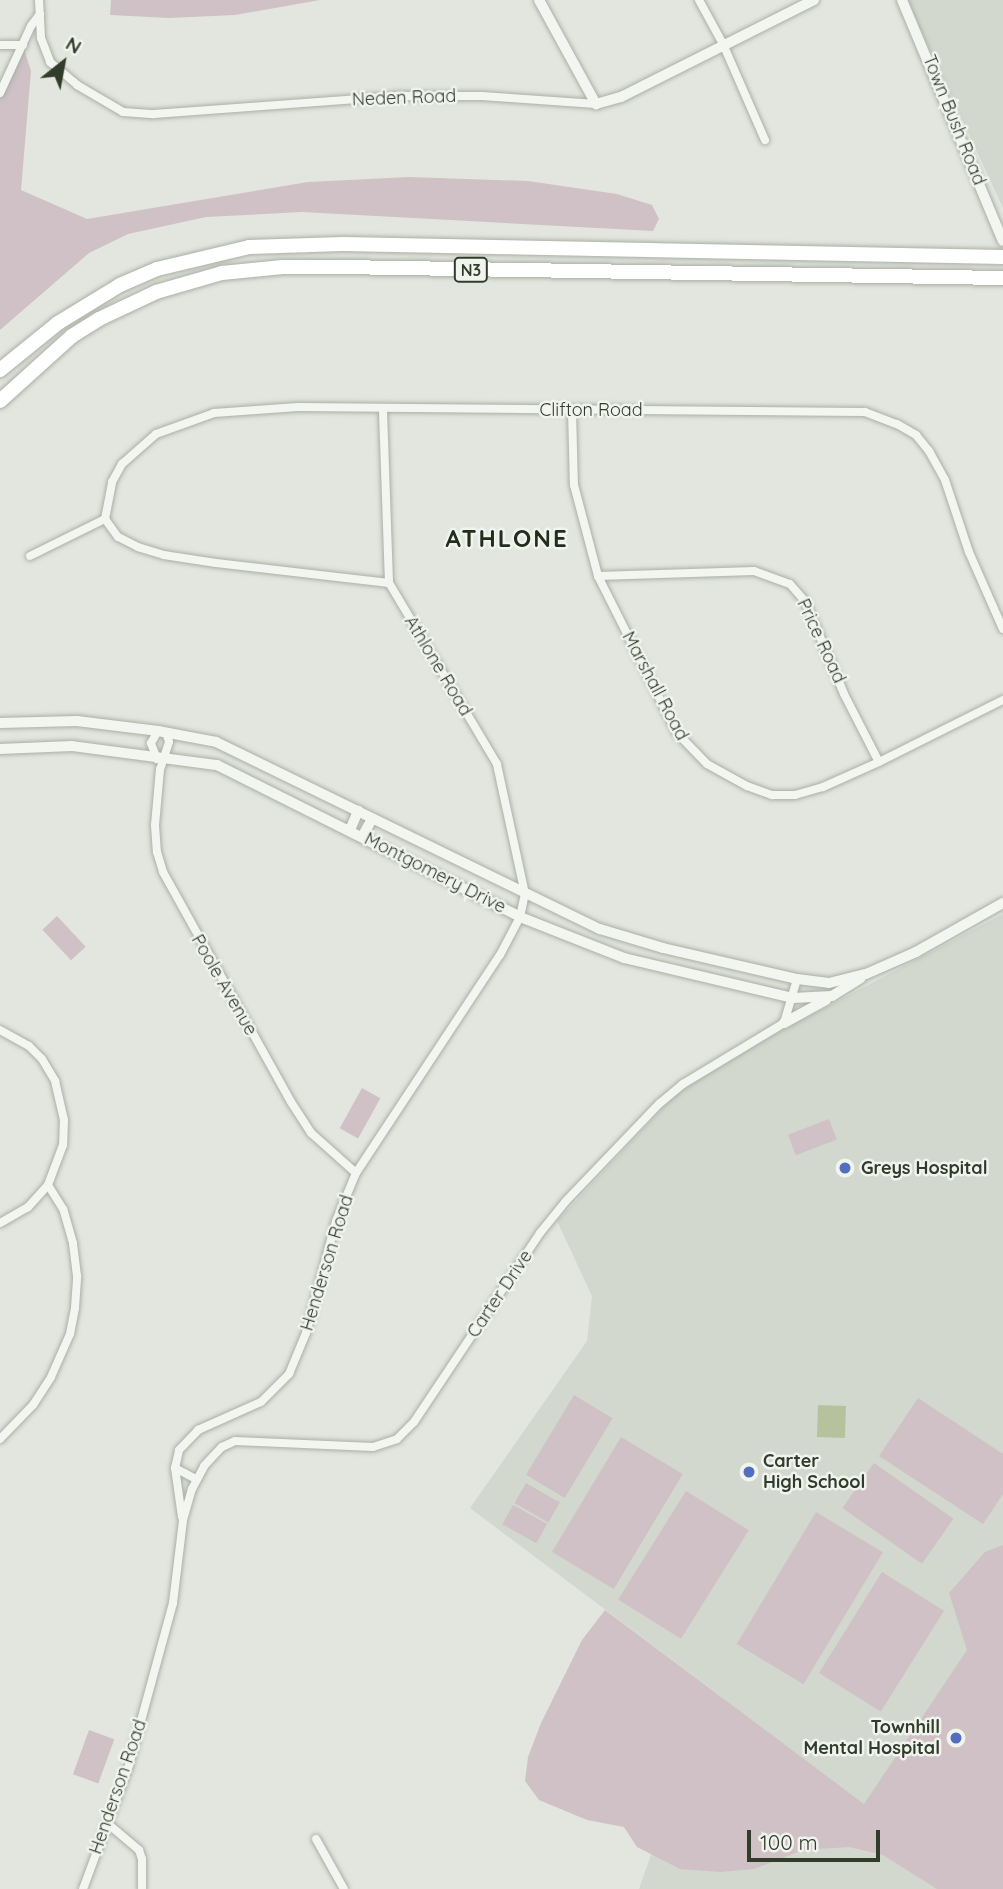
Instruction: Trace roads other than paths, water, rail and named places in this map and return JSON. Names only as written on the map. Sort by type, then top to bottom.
[{"type":"highway","name":"N3","points":[[0,370],[66,317],[120,285],[157,269],[248,247],[343,244],[1003,257]]},
{"type":"highway","name":"N3","points":[[0,401],[64,343],[99,319],[156,292],[236,272],[339,267],[1003,278]]},
{"type":"street","name":"Neden Road","points":[[39,0],[41,38],[50,62],[77,85],[123,112],[154,114],[397,96],[482,96],[596,104],[621,97],[814,0]]},
{"type":"street","points":[[539,0],[596,104]]},
{"type":"street","points":[[699,0],[723,44],[765,139]]},
{"type":"street","name":"Town Bush Road","points":[[902,0],[1003,241]]},
{"type":"street","points":[[0,93],[40,14]]},
{"type":"street","points":[[0,45],[23,45]]},
{"type":"street","name":"Clifton Road","points":[[104,519],[113,482],[122,464],[156,434],[214,413],[298,407],[865,412],[897,424],[916,435],[945,480],[970,552],[1003,629]]},
{"type":"street","name":"Athlone Road","points":[[383,408],[389,583],[497,764],[525,894],[520,917]]},
{"type":"street","name":"Marshall Road","points":[[572,411],[574,485],[598,576],[677,733],[707,764],[747,786],[772,795],[795,795],[823,787],[879,762],[1003,700]]},
{"type":"street","points":[[30,555],[104,519],[118,537],[164,555],[389,583]]},
{"type":"street","name":"Price Road","points":[[598,576],[754,571],[790,584],[805,601],[844,694],[879,762]]},
{"type":"street","name":"Montgomery Drive","points":[[0,723],[78,721],[162,731],[230,747],[600,929],[663,948],[797,979],[829,983],[866,974]]},
{"type":"street","name":"Poole Avenue","points":[[160,757],[151,743],[162,731],[169,742],[160,757],[155,825],[157,852],[174,897],[311,1133],[356,1173]]},
{"type":"street","name":"Montgomery Drive","points":[[0,750],[72,746],[200,761],[225,768],[520,917],[599,950],[793,998],[832,996],[866,974],[916,952],[1003,903]]},
{"type":"street","points":[[350,830],[358,811]]},
{"type":"street","points":[[362,837],[372,818]]},
{"type":"street","name":"Henderson Road","points":[[183,1520],[175,1468],[179,1450],[190,1436],[221,1418],[245,1411],[261,1402],[289,1374],[306,1333],[336,1221],[356,1173],[500,955],[520,917]]},
{"type":"street","points":[[640,962],[644,943]]},
{"type":"street","points":[[661,966],[663,948]]},
{"type":"street","points":[[784,1023],[797,979]]},
{"type":"street","points":[[784,1023],[832,996]]},
{"type":"street","name":"Carter Drive","points":[[196,1479],[212,1457],[234,1441],[373,1447],[397,1438],[414,1422],[540,1233],[596,1167],[683,1084],[784,1023]]},
{"type":"street","points":[[0,1030],[29,1046],[42,1059],[62,1101],[63,1145],[48,1185],[28,1207],[0,1223]]},
{"type":"street","points":[[0,1439],[33,1405],[51,1377],[70,1334],[75,1308],[77,1276],[73,1243],[63,1209],[48,1185]]},
{"type":"street","points":[[175,1468],[196,1479]]},
{"type":"street","name":"Henderson Road","points":[[83,1889],[129,1765],[173,1603],[183,1520],[196,1479]]},
{"type":"street","points":[[107,1823],[139,1850],[142,1859],[142,1889]]},
{"type":"street","points":[[316,1839],[344,1889]]},
{"type":"place","name":"Greys Hospital","points":[[845,1168]]},
{"type":"place","name":"Carter High School","points":[[749,1472]]},
{"type":"place","name":"Townhill Mental Hospital","points":[[956,1738]]},
{"type":"district","name":"ATHLONE","points":[[507,539]]}]
